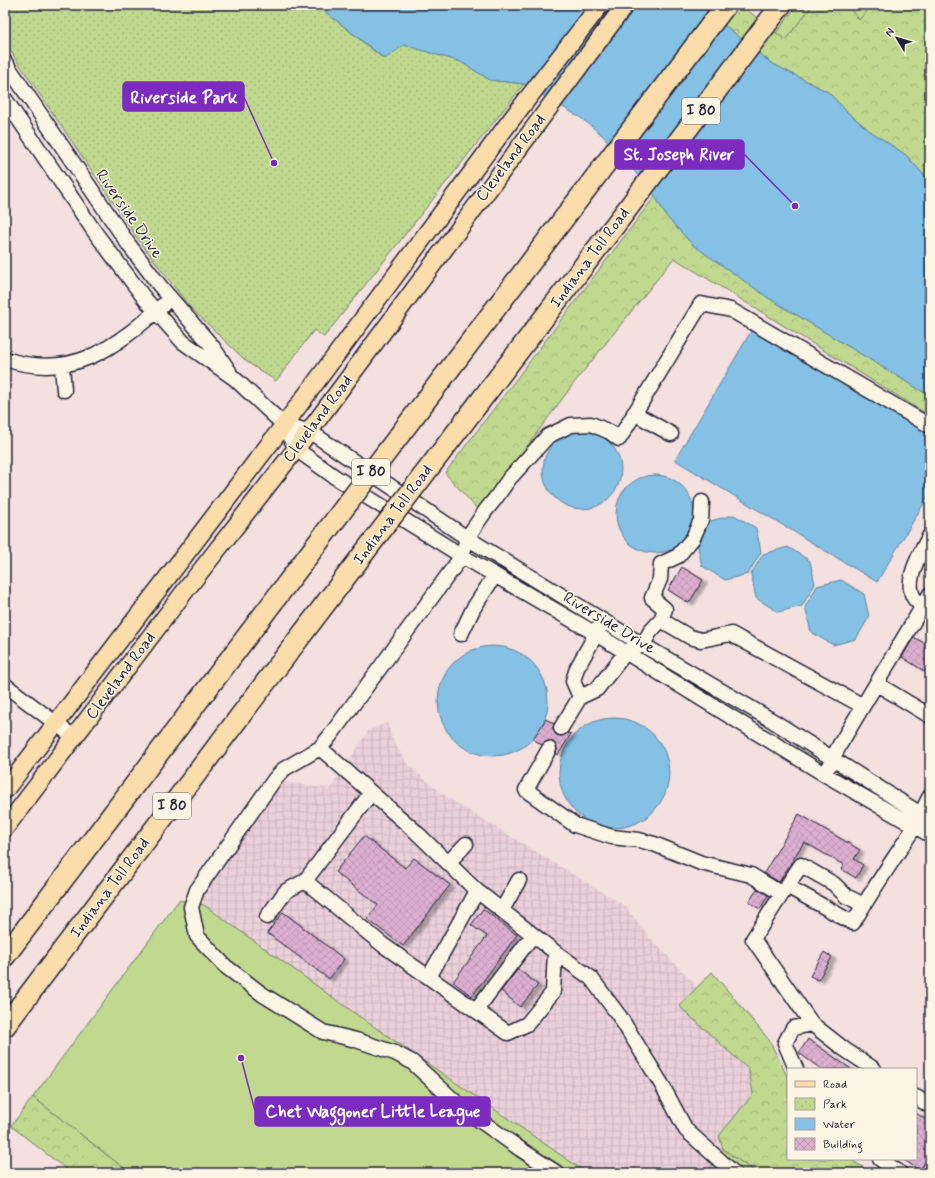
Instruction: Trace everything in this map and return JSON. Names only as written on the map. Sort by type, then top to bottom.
[{"type":"highway","name":"I 80","points":[[5,956],[726,5]]},
{"type":"highway","name":"Indiana Toll Road","points":[[5,1026],[781,5]]},
{"type":"main road","name":"Cleveland Road","points":[[5,790],[284,425],[511,120],[600,5]]},
{"type":"main road","name":"Cleveland Road","points":[[5,828],[75,738],[185,591],[296,449],[625,5]]},
{"type":"street","name":"Riverside Drive","points":[[5,62],[124,239],[212,346],[234,378]]},
{"type":"street","name":"Riverside Drive","points":[[5,99],[94,231],[145,299],[183,342],[234,378],[284,425],[296,449],[335,477],[462,556],[626,652],[824,774],[922,821]]},
{"type":"street","points":[[5,359],[23,364],[62,366],[86,359],[102,352],[122,340],[171,298]]},
{"type":"street","points":[[557,1173],[461,1107],[412,1062],[395,1053],[356,1040],[323,1032],[262,994],[225,966],[198,936],[191,907],[197,890],[274,780],[284,769],[320,748],[462,556],[467,538],[509,479],[548,436],[571,425],[591,424],[610,432],[618,439],[701,304],[731,310],[930,426]]},
{"type":"street","points":[[62,366],[64,390]]},
{"type":"street","points":[[634,413],[671,434]]},
{"type":"street","name":"Riverside Drive","points":[[284,425],[309,431],[467,538],[833,758],[922,821],[930,835]]},
{"type":"street","points":[[561,728],[580,697],[597,689],[626,652],[643,645],[650,632],[661,620],[665,609],[652,598],[660,579],[661,564],[678,556],[693,538],[701,520],[702,502]]},
{"type":"street","points":[[824,774],[839,746],[928,598],[913,596],[911,579],[916,562],[930,535]]},
{"type":"street","points":[[461,634],[473,609],[495,575]]},
{"type":"street","points":[[661,620],[690,637],[701,640],[731,634],[863,706]]},
{"type":"street","points":[[580,697],[573,681],[577,668],[604,621]]},
{"type":"street","points":[[877,684],[930,716]]},
{"type":"street","points":[[5,685],[75,738]]},
{"type":"street","points":[[320,748],[415,832],[477,891],[554,952],[591,978],[620,1017],[662,1084],[686,1130],[734,1173]]},
{"type":"street","points":[[549,749],[526,790],[575,825],[612,837],[639,840],[654,844],[701,863],[751,875],[853,923],[922,821],[930,796]]},
{"type":"street","points":[[267,917],[286,891],[304,881],[371,793]]},
{"type":"street","points":[[448,863],[466,844]]},
{"type":"street","points":[[864,905],[846,896],[834,884],[801,866],[753,939],[812,1024],[844,1049],[872,1068]]},
{"type":"street","points":[[502,910],[519,880]]},
{"type":"street","points":[[304,881],[383,945],[508,1033],[528,1024],[553,992],[554,952]]},
{"type":"street","points":[[429,977],[477,891]]},
{"type":"street","points":[[476,1010],[533,935]]},
{"type":"street","points":[[796,1068],[786,1043],[793,1028],[812,1024]]},
{"type":"street","points":[[917,1098],[930,1106]]},
{"type":"street","points":[[881,1160],[900,1173]]},
{"type":"shaded area","points":[[387,723],[393,740],[406,762],[418,774],[448,798],[625,906],[652,940],[693,982],[727,1022],[769,1082],[707,1173],[587,1173],[363,1019],[204,905],[203,893],[280,781],[330,789],[369,730]]},
{"type":"green space","points":[[5,5],[317,5],[384,59],[404,44],[461,62],[490,80],[524,84],[324,337],[314,330],[276,381],[247,362],[189,306],[140,242],[5,43]]},
{"type":"green space","points":[[700,5],[741,5],[785,40],[813,5],[847,5],[859,20],[873,5],[930,5],[930,182],[906,155],[870,131],[847,112],[828,92],[771,63]]},
{"type":"green space","points":[[797,5],[813,5],[785,40],[776,33]]},
{"type":"green space","points":[[847,5],[873,5],[859,20]]},
{"type":"green space","points":[[655,196],[666,216],[767,297],[930,396],[930,416],[674,258],[574,383],[479,511],[445,473]]},
{"type":"green space","points":[[179,900],[204,905],[363,1019],[587,1173],[130,1173],[33,1097]]},
{"type":"green space","points":[[712,972],[769,1040],[787,1076],[787,1160],[852,1160],[872,1173],[757,1173],[723,1149],[719,1136],[753,1094],[749,1070],[679,1006]]},
{"type":"green space","points":[[33,1097],[130,1173],[71,1173],[11,1126]]},
{"type":"green space","points":[[723,1149],[757,1173],[707,1173]]},
{"type":"water","points":[[317,5],[700,5],[771,63],[828,92],[847,112],[870,131],[906,155],[930,182],[930,396],[767,297],[693,245],[666,216],[655,196],[631,167],[602,135],[581,118],[524,84],[490,80],[461,62],[404,45],[385,59]]},
{"type":"water","points":[[753,328],[930,434],[930,493],[877,582],[675,460]]},
{"type":"water","points":[[582,431],[597,434],[604,438],[614,448],[618,455],[621,470],[618,485],[614,492],[604,502],[597,506],[582,509],[567,506],[560,502],[550,492],[546,485],[543,470],[546,455],[550,448],[560,438],[567,434]]},
{"type":"water","points":[[655,475],[670,478],[677,482],[687,492],[691,499],[694,514],[691,529],[687,536],[677,546],[670,550],[655,553],[640,550],[633,546],[623,536],[619,529],[616,514],[619,499],[623,492],[633,482],[640,478]]},
{"type":"water","points":[[734,515],[756,528],[761,552],[748,574],[725,580],[702,566],[697,542],[710,521]]},
{"type":"water","points":[[788,547],[810,561],[815,584],[802,606],[778,612],[756,598],[751,574],[763,554]]},
{"type":"water","points":[[841,580],[864,594],[869,617],[856,639],[833,645],[811,632],[805,607],[817,586]]},
{"type":"water","points":[[493,646],[514,650],[524,655],[532,662],[539,670],[544,680],[548,701],[544,722],[539,732],[532,740],[524,747],[514,752],[493,756],[472,752],[462,747],[454,740],[447,732],[442,722],[438,701],[442,680],[447,670],[454,662],[462,655],[472,650]]},
{"type":"water","points":[[614,718],[635,722],[645,727],[653,734],[660,742],[665,752],[669,773],[665,794],[660,804],[653,812],[645,819],[635,824],[614,828],[593,824],[583,819],[575,812],[568,804],[563,794],[559,773],[563,752],[568,742],[575,734],[583,727],[593,722]]},
{"type":"building","points":[[682,567],[703,580],[689,603],[668,590]]},
{"type":"building","points":[[914,637],[930,647],[930,675],[902,657]]},
{"type":"building","points":[[546,719],[554,724],[553,728],[556,735],[561,736],[568,733],[571,734],[558,755],[556,754],[556,745],[553,742],[549,741],[542,745],[533,739]]},
{"type":"building","points":[[799,814],[860,850],[854,859],[863,865],[856,878],[841,869],[844,865],[804,842],[779,882],[764,873]]},
{"type":"building","points":[[364,836],[405,868],[414,858],[450,885],[403,946],[367,919],[378,905],[335,872]]},
{"type":"building","points":[[757,889],[768,895],[760,909],[749,902]]},
{"type":"building","points":[[483,909],[517,935],[472,996],[453,982],[487,936],[471,925]]},
{"type":"building","points":[[283,912],[344,959],[329,979],[267,933]]},
{"type":"building","points":[[824,952],[832,957],[818,980],[810,976]]},
{"type":"building","points":[[518,969],[538,985],[520,1007],[501,991]]},
{"type":"building","points":[[808,1039],[850,1068],[820,1068],[799,1053]]},
{"type":"building","points":[[917,1114],[930,1122],[930,1155],[918,1173],[916,1173],[916,1168],[904,1160],[917,1160]]},
{"type":"place","name":"Riverside Park","points":[[274,163]]},
{"type":"place","name":"St. Joseph River","points":[[795,206]]},
{"type":"place","name":"Chet Waggoner Little League","points":[[241,1058]]}]
